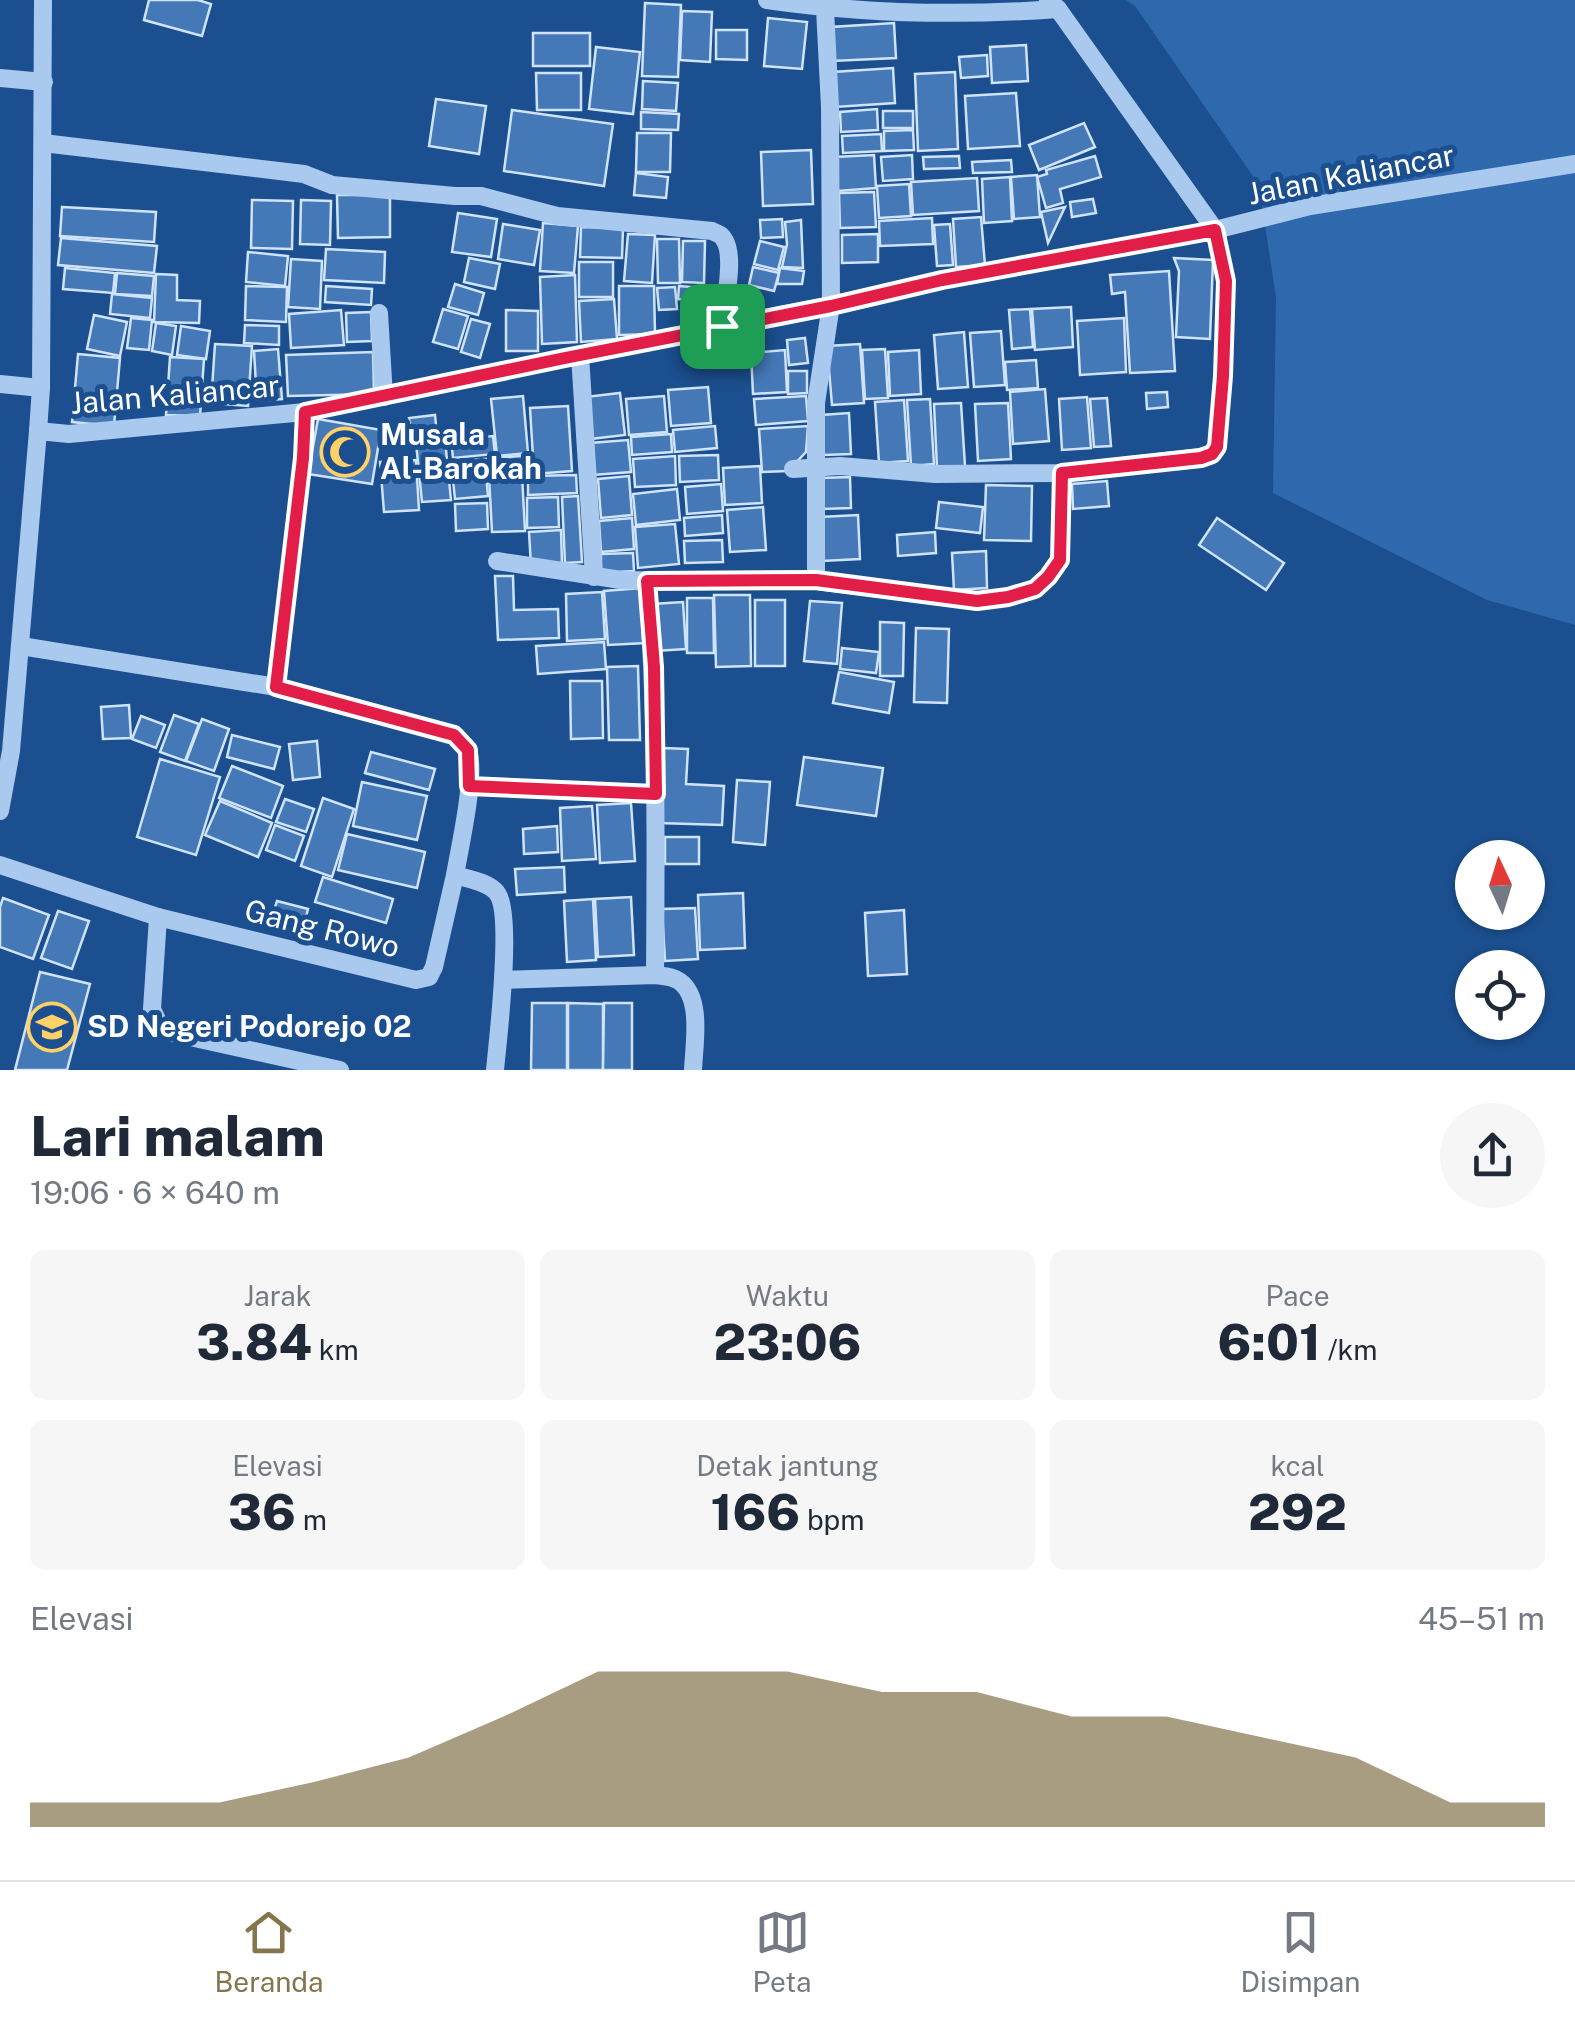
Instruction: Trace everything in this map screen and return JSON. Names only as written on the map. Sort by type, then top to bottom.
[{"type":"street","points":[[38,431],[43,0]]},
{"type":"street","points":[[767,0],[825,9],[905,14],[1053,5],[1215,230],[1226,281],[1222,392],[1217,447],[1212,454],[1062,473],[935,474],[840,466],[794,469]]},
{"type":"street","points":[[816,580],[816,403],[831,306],[830,107],[825,9]]},
{"type":"street","points":[[0,78],[44,82]]},
{"type":"street","points":[[43,143],[304,174],[332,185],[481,196],[557,216],[712,231],[722,236],[728,246],[722,326]]},
{"type":"street","name":"Jalan Kaliancar","points":[[0,811],[20,646],[38,431],[69,434],[305,412],[942,280],[1215,230],[1310,206],[1575,164]]},
{"type":"street","points":[[379,312],[384,397]]},
{"type":"street","points":[[580,354],[594,578]]},
{"type":"street","points":[[0,384],[41,388]]},
{"type":"street","points":[[276,687],[305,412]]},
{"type":"street","points":[[497,561],[594,578],[816,580],[977,601],[1008,597],[1035,589],[1060,560],[1062,473]]},
{"type":"street","points":[[647,581],[654,667],[655,974]]},
{"type":"street","points":[[20,646],[276,687],[454,735],[468,750],[469,786],[656,794]]},
{"type":"street","name":"Gang Rowo","points":[[0,865],[158,917],[416,980],[430,978],[455,875],[469,786]]},
{"type":"street","points":[[455,875],[494,888],[502,900],[504,980],[495,1070]]},
{"type":"street","points":[[158,917],[152,1009],[160,1026],[172,1033],[340,1070]]},
{"type":"street","points":[[504,980],[655,974],[671,977],[693,997],[693,1070]]},
{"type":"shaded area","points":[[1126,0],[1575,0],[1575,625],[1487,600],[1273,493],[1276,298],[1259,185],[1135,6]]},
{"type":"building","points":[[149,0],[198,0],[211,4],[202,36],[144,20]]},
{"type":"building","points":[[645,3],[681,5],[678,77],[642,76]]},
{"type":"building","points":[[682,11],[712,12],[710,62],[680,60]]},
{"type":"building","points":[[768,18],[807,22],[802,69],[764,66]]},
{"type":"building","points":[[894,23],[896,58],[832,61],[831,27]]},
{"type":"building","points":[[716,30],[747,30],[747,60],[716,59]]},
{"type":"building","points":[[533,33],[590,33],[590,66],[533,66]]},
{"type":"building","points":[[1026,45],[1028,81],[992,83],[990,47]]},
{"type":"building","points":[[596,47],[640,52],[633,114],[589,109]]},
{"type":"building","points":[[987,55],[988,76],[961,78],[959,57]]},
{"type":"building","points":[[893,68],[895,103],[835,107],[833,72]]},
{"type":"building","points":[[955,72],[958,149],[918,151],[915,74]]},
{"type":"building","points":[[536,73],[581,73],[581,110],[537,110]]},
{"type":"building","points":[[643,81],[678,83],[676,111],[642,109]]},
{"type":"building","points":[[1016,93],[1020,146],[968,149],[965,96]]},
{"type":"building","points":[[436,99],[486,106],[479,154],[429,146]]},
{"type":"building","points":[[877,109],[878,130],[841,132],[840,112]]},
{"type":"building","points":[[512,110],[613,124],[604,186],[504,171]]},
{"type":"building","points":[[883,111],[913,111],[913,128],[883,128]]},
{"type":"building","points":[[641,112],[679,114],[678,130],[641,129]]},
{"type":"building","points":[[1084,123],[1095,147],[1039,170],[1029,145]]},
{"type":"building","points":[[913,130],[914,150],[884,151],[884,131]]},
{"type":"building","points":[[637,133],[671,133],[670,172],[636,172]]},
{"type":"building","points":[[881,134],[882,151],[843,153],[842,136]]},
{"type":"building","points":[[811,150],[813,204],[763,206],[761,152]]},
{"type":"building","points":[[874,155],[876,188],[838,191],[835,157]]},
{"type":"building","points":[[912,155],[913,179],[883,181],[881,157]]},
{"type":"building","points":[[959,156],[960,168],[924,169],[923,157]]},
{"type":"building","points":[[1095,156],[1101,177],[1060,189],[1063,203],[1046,208],[1037,177],[1047,174],[1046,170]]},
{"type":"building","points":[[1011,160],[1012,172],[973,173],[972,162]]},
{"type":"building","points":[[636,173],[668,177],[666,198],[634,195]]},
{"type":"building","points":[[1037,175],[1040,217],[1014,219],[1011,177]]},
{"type":"building","points":[[1010,177],[1012,221],[984,223],[982,179]]},
{"type":"building","points":[[977,178],[979,211],[913,215],[911,182]]},
{"type":"building","points":[[909,184],[911,216],[879,218],[877,186]]},
{"type":"building","points":[[874,192],[876,227],[840,228],[839,193]]},
{"type":"building","points":[[337,195],[390,195],[390,237],[338,238]]},
{"type":"building","points":[[1093,199],[1096,213],[1072,217],[1070,202]]},
{"type":"building","points":[[252,200],[293,201],[292,249],[251,248]]},
{"type":"building","points":[[301,200],[331,201],[330,245],[300,244]]},
{"type":"building","points":[[62,207],[156,212],[154,242],[60,236]]},
{"type":"building","points":[[1065,207],[1048,243],[1041,212]]},
{"type":"building","points":[[458,213],[497,219],[491,257],[452,252]]},
{"type":"building","points":[[981,217],[985,265],[956,267],[953,219]]},
{"type":"building","points":[[932,218],[933,244],[880,246],[879,221]]},
{"type":"building","points":[[782,219],[783,237],[761,238],[760,220]]},
{"type":"building","points":[[801,220],[803,268],[782,267],[787,244],[785,222]]},
{"type":"building","points":[[543,223],[578,226],[574,273],[540,271]]},
{"type":"building","points":[[503,224],[540,230],[534,265],[498,259]]},
{"type":"building","points":[[950,224],[953,265],[937,266],[934,225]]},
{"type":"building","points":[[581,227],[623,228],[622,258],[580,257]]},
{"type":"building","points":[[628,234],[655,235],[652,283],[624,281]]},
{"type":"building","points":[[878,234],[878,262],[842,263],[842,235]]},
{"type":"building","points":[[61,238],[157,246],[154,273],[58,265]]},
{"type":"building","points":[[657,239],[679,239],[680,283],[658,283]]},
{"type":"building","points":[[683,241],[705,241],[704,283],[682,282]]},
{"type":"building","points":[[760,241],[784,247],[778,270],[754,264]]},
{"type":"building","points":[[326,249],[385,252],[384,283],[324,280]]},
{"type":"building","points":[[248,252],[288,256],[285,286],[246,282]]},
{"type":"building","points":[[469,258],[500,264],[495,289],[464,282]]},
{"type":"building","points":[[1174,258],[1213,260],[1210,339],[1176,337],[1179,271]]},
{"type":"building","points":[[291,259],[322,261],[320,309],[288,307]]},
{"type":"building","points":[[579,262],[613,262],[613,297],[579,297]]},
{"type":"building","points":[[753,267],[779,273],[774,291],[749,285]]},
{"type":"building","points":[[65,268],[115,273],[113,293],[63,289]]},
{"type":"building","points":[[780,268],[804,271],[802,284],[777,284]]},
{"type":"building","points":[[1169,271],[1175,371],[1130,373],[1125,292],[1112,294],[1110,275]]},
{"type":"building","points":[[117,273],[154,276],[152,296],[115,294]]},
{"type":"building","points":[[156,274],[177,275],[177,300],[200,301],[199,323],[154,322]]},
{"type":"building","points":[[575,275],[577,342],[542,344],[540,277]]},
{"type":"building","points":[[455,284],[484,293],[478,315],[448,307]]},
{"type":"building","points":[[246,286],[287,287],[286,322],[245,320]]},
{"type":"building","points":[[326,286],[372,289],[371,305],[325,302]]},
{"type":"building","points":[[619,286],[654,286],[655,334],[619,335]]},
{"type":"building","points":[[679,286],[702,288],[701,301],[678,299]]},
{"type":"building","points":[[675,287],[677,309],[659,310],[657,288]]},
{"type":"building","points":[[112,294],[152,298],[150,318],[110,314]]},
{"type":"building","points":[[614,299],[617,339],[581,342],[579,301]]},
{"type":"building","points":[[1071,307],[1073,347],[1035,350],[1032,309]]},
{"type":"building","points":[[443,309],[468,316],[458,349],[433,342]]},
{"type":"building","points":[[1030,309],[1033,347],[1012,349],[1009,310]]},
{"type":"building","points":[[341,310],[344,345],[291,348],[289,314]]},
{"type":"building","points":[[506,310],[538,311],[538,351],[506,351]]},
{"type":"building","points":[[371,312],[372,341],[347,342],[346,313]]},
{"type":"building","points":[[94,315],[127,322],[120,356],[87,349]]},
{"type":"building","points":[[131,318],[152,320],[149,350],[127,348]]},
{"type":"building","points":[[1124,318],[1126,372],[1080,375],[1077,321]]},
{"type":"building","points":[[471,319],[490,324],[480,358],[461,352]]},
{"type":"building","points":[[156,323],[176,326],[172,355],[152,351]]},
{"type":"building","points":[[245,325],[279,326],[279,345],[244,343]]},
{"type":"building","points":[[181,326],[210,331],[206,359],[177,355]]},
{"type":"building","points":[[1001,331],[1005,385],[974,387],[970,333]]},
{"type":"building","points":[[964,332],[968,387],[938,389],[934,335]]},
{"type":"building","points":[[805,338],[808,363],[789,365],[787,340]]},
{"type":"building","points":[[215,344],[252,346],[248,406],[211,403]]},
{"type":"building","points":[[860,344],[864,403],[832,405],[827,346]]},
{"type":"building","points":[[278,349],[282,399],[257,401],[254,351]]},
{"type":"building","points":[[885,349],[888,398],[865,399],[862,350]]},
{"type":"building","points":[[785,350],[787,392],[753,394],[751,353]]},
{"type":"building","points":[[919,350],[921,394],[890,396],[888,352]]},
{"type":"building","points":[[373,352],[374,394],[288,396],[286,355]]},
{"type":"building","points":[[78,354],[120,358],[114,426],[72,422]]},
{"type":"building","points":[[170,357],[204,359],[200,416],[166,415]]},
{"type":"building","points":[[1036,360],[1038,388],[1007,390],[1005,362]]},
{"type":"building","points":[[788,371],[807,371],[807,393],[788,394]]},
{"type":"building","points":[[708,387],[711,423],[671,426],[668,390]]},
{"type":"building","points":[[1045,389],[1049,441],[1013,444],[1010,392]]},
{"type":"building","points":[[1167,392],[1168,407],[1147,409],[1146,393]]},
{"type":"building","points":[[620,393],[625,435],[590,439],[585,397]]},
{"type":"building","points":[[523,396],[528,453],[497,456],[491,399]]},
{"type":"building","points":[[664,396],[667,432],[629,435],[626,399]]},
{"type":"building","points":[[806,396],[808,421],[756,425],[754,399]]},
{"type":"building","points":[[1087,397],[1091,448],[1062,450],[1059,399]]},
{"type":"building","points":[[1107,398],[1111,446],[1094,447],[1090,399]]},
{"type":"building","points":[[930,399],[934,464],[911,466],[907,400]]},
{"type":"building","points":[[904,400],[908,461],[879,463],[875,402]]},
{"type":"building","points":[[961,403],[965,466],[937,468],[934,404]]},
{"type":"building","points":[[1008,403],[1011,459],[978,461],[975,404]]},
{"type":"building","points":[[568,406],[572,471],[534,474],[530,408]]},
{"type":"building","points":[[849,413],[851,454],[824,455],[821,415]]},
{"type":"building","points":[[435,415],[437,435],[411,438],[409,418]]},
{"type":"building","name":"Musala Al-Barokah","points":[[318,419],[381,430],[372,484],[308,474]]},
{"type":"building","points":[[715,426],[717,448],[675,452],[673,430]]},
{"type":"building","points":[[808,426],[806,452],[788,471],[762,472],[759,429]]},
{"type":"building","points":[[671,434],[672,452],[632,455],[631,437]]},
{"type":"building","points":[[493,436],[495,454],[453,458],[451,440]]},
{"type":"building","points":[[445,440],[451,500],[422,502],[416,443]]},
{"type":"building","points":[[628,440],[631,472],[593,475],[590,443]]},
{"type":"building","points":[[531,455],[533,469],[486,474],[488,496],[455,499],[451,462]]},
{"type":"building","points":[[718,455],[719,480],[680,482],[679,456]]},
{"type":"building","points":[[675,456],[676,485],[635,487],[633,459]]},
{"type":"building","points":[[416,460],[419,510],[384,512],[380,462]]},
{"type":"building","points":[[760,466],[762,503],[725,505],[723,468]]},
{"type":"building","points":[[522,475],[525,531],[492,532],[489,476]]},
{"type":"building","points":[[576,475],[577,493],[528,495],[528,476]]},
{"type":"building","points":[[629,476],[632,515],[601,518],[598,479]]},
{"type":"building","points":[[850,477],[851,508],[821,509],[820,478]]},
{"type":"building","points":[[1107,481],[1109,506],[1073,509],[1072,484]]},
{"type":"building","points":[[721,484],[723,511],[687,514],[685,487]]},
{"type":"building","points":[[986,485],[1032,486],[1031,541],[984,540]]},
{"type":"building","points":[[677,489],[680,520],[636,525],[633,494]]},
{"type":"building","points":[[578,496],[582,562],[565,563],[562,497]]},
{"type":"building","points":[[558,497],[559,527],[527,528],[527,498]]},
{"type":"building","points":[[939,502],[983,507],[980,533],[936,528]]},
{"type":"building","points":[[487,503],[488,529],[456,531],[455,504]]},
{"type":"building","points":[[763,507],[766,550],[730,552],[727,510]]},
{"type":"building","points":[[722,515],[723,533],[685,536],[684,518]]},
{"type":"building","points":[[858,515],[860,559],[822,561],[820,517]]},
{"type":"building","points":[[632,518],[634,549],[601,552],[599,521]]},
{"type":"building","points":[[1217,518],[1284,563],[1266,590],[1199,545]]},
{"type":"building","points":[[675,524],[679,564],[638,568],[635,527]]},
{"type":"building","points":[[561,530],[562,564],[531,566],[529,532]]},
{"type":"building","points":[[935,532],[936,553],[898,556],[897,535]]},
{"type":"building","points":[[722,540],[723,562],[685,563],[684,541]]},
{"type":"building","points":[[986,551],[987,588],[954,590],[952,553]]},
{"type":"building","points":[[633,553],[634,571],[601,573],[601,554]]},
{"type":"building","points":[[495,576],[513,576],[514,610],[558,609],[559,638],[498,640]]},
{"type":"building","points":[[642,588],[646,643],[608,645],[604,591]]},
{"type":"building","points":[[602,592],[605,639],[567,641],[566,594]]},
{"type":"building","points":[[714,595],[750,595],[751,666],[716,667]]},
{"type":"building","points":[[687,598],[713,598],[714,653],[687,653]]},
{"type":"building","points":[[755,600],[785,600],[785,666],[755,666]]},
{"type":"building","points":[[810,601],[842,603],[837,664],[804,661]]},
{"type":"building","points":[[683,602],[686,649],[655,651],[652,604]]},
{"type":"building","points":[[880,622],[904,623],[903,676],[880,676]]},
{"type":"building","points":[[916,628],[949,629],[947,703],[914,702]]},
{"type":"building","points":[[604,642],[606,669],[538,674],[536,646]]},
{"type":"building","points":[[842,648],[879,652],[876,673],[840,669]]},
{"type":"building","points":[[638,666],[640,740],[609,740],[607,667]]},
{"type":"building","points":[[839,672],[894,682],[889,713],[833,703]]},
{"type":"building","points":[[570,681],[602,681],[603,738],[571,739]]},
{"type":"building","points":[[129,705],[131,738],[103,739],[101,707]]},
{"type":"building","points":[[174,715],[199,724],[185,761],[160,752]]},
{"type":"building","points":[[141,716],[165,725],[156,748],[132,739]]},
{"type":"building","points":[[202,719],[229,729],[214,771],[186,761]]},
{"type":"building","points":[[232,735],[280,747],[274,769],[227,757]]},
{"type":"building","points":[[317,741],[320,777],[293,780],[289,744]]},
{"type":"building","points":[[663,748],[688,749],[686,784],[724,786],[722,825],[659,823]]},
{"type":"building","points":[[371,752],[435,769],[429,790],[365,773]]},
{"type":"building","points":[[804,757],[883,768],[876,816],[797,805]]},
{"type":"building","points":[[160,759],[220,777],[196,855],[137,837]]},
{"type":"building","points":[[232,766],[283,786],[271,818],[219,798]]},
{"type":"building","points":[[737,780],[770,782],[765,845],[733,842]]},
{"type":"building","points":[[362,782],[427,796],[417,840],[353,826]]},
{"type":"building","points":[[323,798],[354,809],[332,877],[301,866]]},
{"type":"building","points":[[285,799],[314,809],[306,832],[276,822]]},
{"type":"building","points":[[220,801],[272,823],[258,857],[205,835]]},
{"type":"building","points":[[631,803],[635,861],[600,863],[597,805]]},
{"type":"building","points":[[592,806],[596,859],[562,861],[560,808]]},
{"type":"building","points":[[275,825],[304,836],[295,861],[266,850]]},
{"type":"building","points":[[557,826],[558,852],[524,854],[523,829]]},
{"type":"building","points":[[347,834],[425,852],[417,888],[338,870]]},
{"type":"building","points":[[665,837],[699,837],[699,864],[665,864]]},
{"type":"building","points":[[564,867],[565,892],[517,895],[515,869]]},
{"type":"building","points":[[323,877],[393,899],[386,923],[315,902]]},
{"type":"building","points":[[743,893],[745,948],[700,950],[698,895]]},
{"type":"building","points":[[631,897],[634,955],[598,957],[595,899]]},
{"type":"building","points":[[3,898],[49,915],[33,959],[0,947]]},
{"type":"building","points":[[593,899],[596,960],[567,962],[564,901]]},
{"type":"building","points":[[277,901],[308,909],[304,925],[272,917]]},
{"type":"building","points":[[695,908],[698,959],[665,961],[662,909]]},
{"type":"building","points":[[904,910],[907,974],[868,976],[865,913]]},
{"type":"building","points":[[58,911],[89,921],[72,969],[41,958]]},
{"type":"building","name":"SD Negeri Podorejo 02","points":[[40,972],[90,984],[67,1070],[15,1070]]},
{"type":"building","points":[[532,1003],[567,1003],[567,1070],[531,1070]]},
{"type":"building","points":[[568,1003],[603,1004],[603,1070],[568,1070]]},
{"type":"building","points":[[604,1003],[632,1003],[632,1070],[603,1070]]},
{"type":"place","name":"Musala Al-Barokah","points":[[345,452]]},
{"type":"place","name":"SD Negeri Podorejo 02","points":[[52,1027]]},
{"type":"route","points":[[1215,230],[1226,281],[1219,441],[1212,454],[1201,458],[1062,473],[1060,560],[1035,589],[1008,597],[977,601],[816,580],[647,581],[654,667],[656,794],[469,786],[468,750],[454,735],[276,687],[305,412],[722,326],[942,280],[1215,230]]}]
